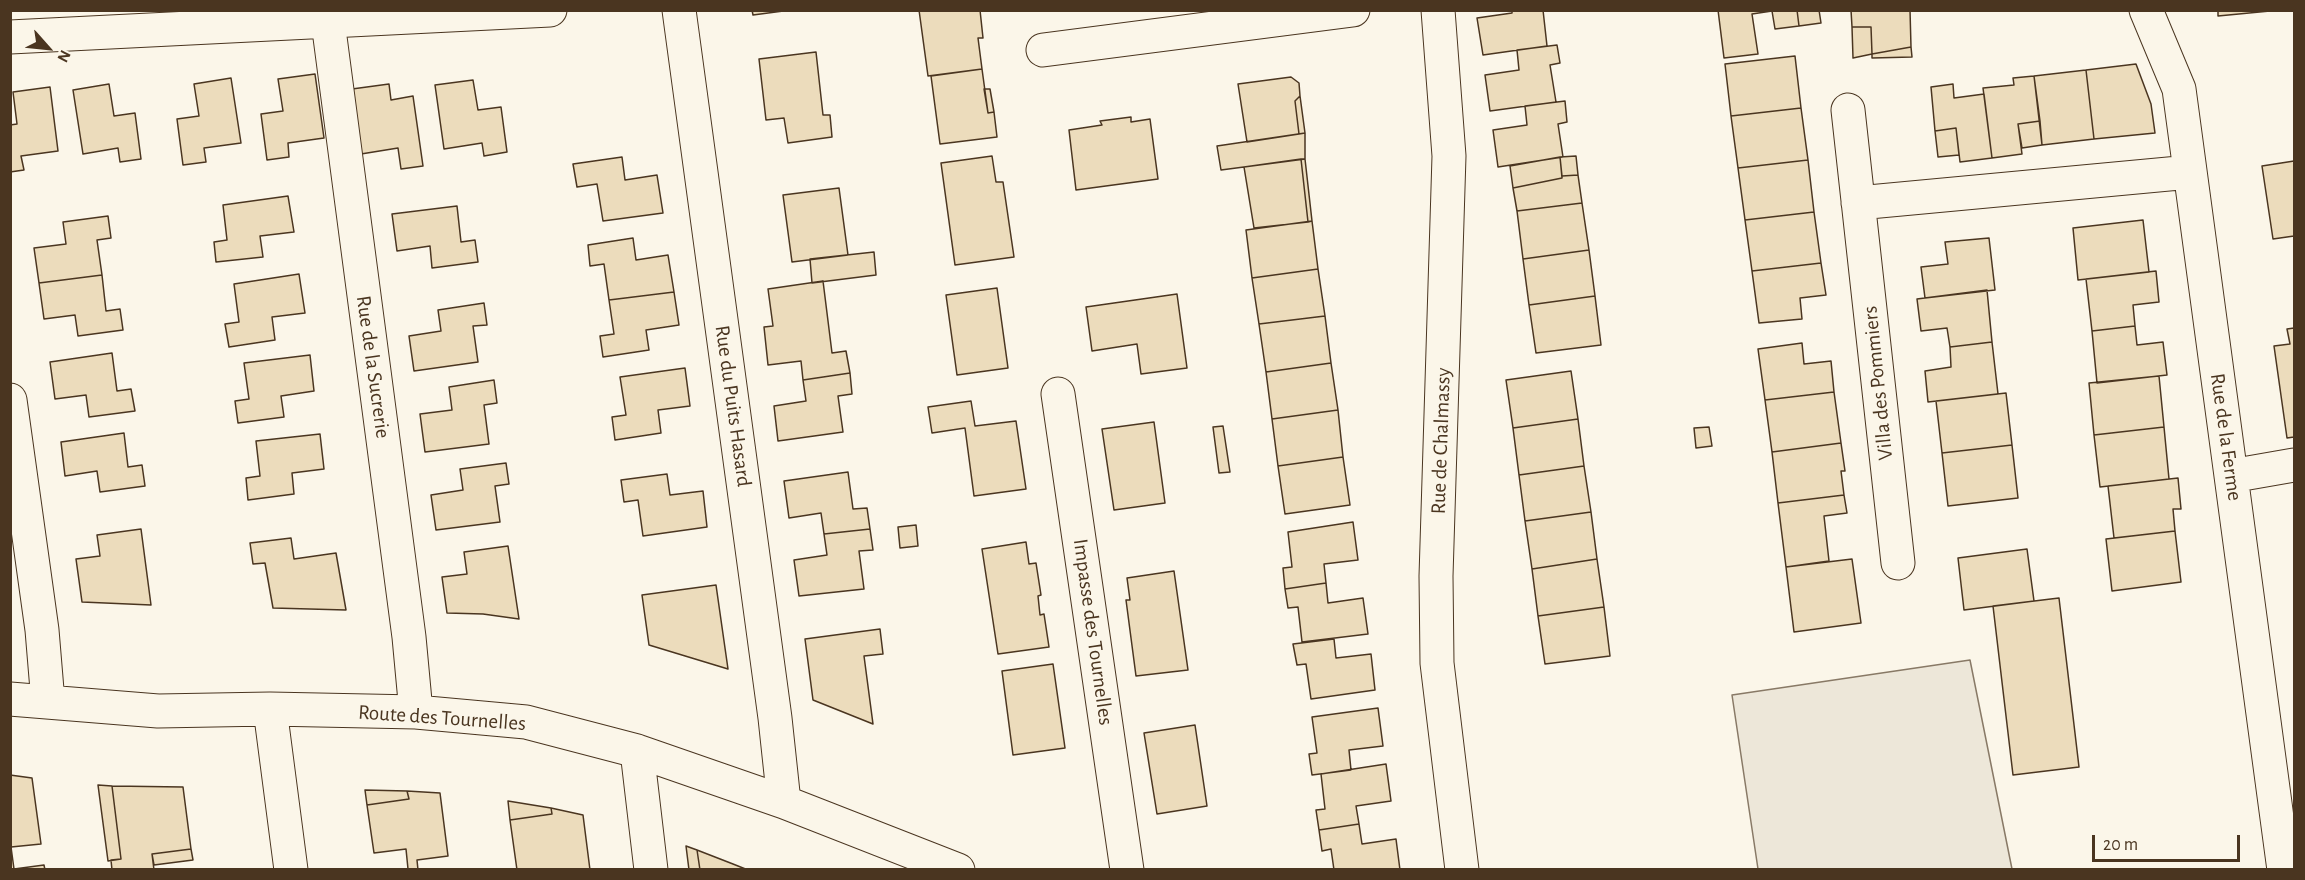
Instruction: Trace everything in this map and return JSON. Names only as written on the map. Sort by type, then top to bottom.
[{"type":"street","points":[[10,37],[550,10]]},
{"type":"street","name":"Rue du Puits Hasard","points":[[679,10],[775,718],[784,802]]},
{"type":"street","points":[[1043,50],[1353,10]]},
{"type":"street","name":"Rue de Chalmassy","points":[[1438,10],[1449,156],[1437,576],[1437,663],[1462,870]]},
{"type":"street","name":"Rue de la Ferme","points":[[2146,10],[2179,89],[2284,870]]},
{"type":"street","name":"Rue de la Sucrerie","points":[[328,21],[409,637],[416,712]]},
{"type":"street","name":"Villa des Pommiers","points":[[1848,110],[1898,563]]},
{"type":"street","points":[[1858,204],[2190,172]]},
{"type":"street","name":"Impasse des Tournelles","points":[[1058,394],[1127,870]]},
{"type":"street","points":[[10,400],[42,630],[48,702]]},
{"type":"street","points":[[2231,476],[2295,465]]},
{"type":"street","name":"Route des Tournelles","points":[[10,699],[158,711],[270,709],[416,712],[526,722],[637,751],[784,802],[958,870]]},
{"type":"street","points":[[270,709],[291,870]]},
{"type":"street","points":[[637,751],[651,870]]},
{"type":"shaded area","points":[[1970,660],[2012,869],[1758,869],[1732,695]]},
{"type":"building","points":[[752,10],[791,10],[753,15]]},
{"type":"building","points":[[919,10],[980,10],[983,38],[978,38],[982,69],[928,76]]},
{"type":"building","points":[[1512,10],[1543,10],[1547,46],[1483,55],[1477,18],[1512,13]]},
{"type":"building","points":[[1718,10],[1797,10],[1799,26],[1775,29],[1772,11],[1752,14],[1758,54],[1724,58]]},
{"type":"building","points":[[1797,10],[1819,10],[1821,23],[1799,26]]},
{"type":"building","points":[[1851,10],[1910,10],[1911,47],[1872,54],[1871,27],[1852,27]]},
{"type":"building","points":[[2218,10],[2270,10],[2270,11],[2218,16]]},
{"type":"building","points":[[1852,27],[1871,27],[1872,54],[1853,58]]},
{"type":"building","points":[[1557,45],[1560,63],[1550,65],[1556,102],[1490,111],[1485,75],[1519,70],[1517,50]]},
{"type":"building","points":[[1911,47],[1912,57],[1872,58],[1872,54]]},
{"type":"building","points":[[816,52],[823,115],[830,115],[832,137],[788,143],[784,118],[766,120],[759,59]]},
{"type":"building","points":[[1795,56],[1801,108],[1731,116],[1725,64]]},
{"type":"building","points":[[2136,64],[2151,104],[2155,133],[2094,139],[2086,70]]},
{"type":"building","points":[[982,69],[988,113],[994,112],[997,137],[940,144],[931,76]]},
{"type":"building","points":[[2086,70],[2094,139],[2042,145],[2034,76]]},
{"type":"building","points":[[315,74],[324,138],[288,143],[289,157],[267,160],[261,114],[283,111],[278,79]]},
{"type":"building","points":[[2034,76],[2040,121],[2018,124],[2022,154],[1992,158],[1983,88],[2014,85],[2013,78]]},
{"type":"building","points":[[1291,77],[1299,83],[1300,96],[1295,101],[1299,134],[1247,142],[1238,84]]},
{"type":"building","points":[[231,78],[241,143],[204,148],[206,162],[183,165],[177,119],[199,116],[194,84]]},
{"type":"building","points":[[473,80],[478,110],[501,107],[507,152],[484,156],[482,143],[444,149],[435,85]]},
{"type":"building","points":[[109,84],[114,116],[135,113],[141,159],[120,162],[118,148],[83,154],[73,90]]},
{"type":"building","points":[[389,84],[391,100],[413,96],[423,166],[401,169],[398,148],[361,154],[352,89]]},
{"type":"building","points":[[1953,84],[1954,98],[1984,94],[1992,158],[1960,162],[1956,128],[1935,131],[1931,87]]},
{"type":"building","points":[[50,87],[58,151],[21,156],[24,170],[10,172],[10,125],[17,124],[13,92]]},
{"type":"building","points":[[984,89],[990,89],[994,112],[988,113]]},
{"type":"building","points":[[1300,96],[1305,133],[1299,134],[1295,101]]},
{"type":"building","points":[[1565,101],[1567,122],[1558,124],[1563,157],[1498,167],[1493,130],[1527,125],[1525,106]]},
{"type":"building","points":[[1801,108],[1808,160],[1738,168],[1731,116]]},
{"type":"building","points":[[1131,117],[1131,122],[1150,119],[1158,179],[1076,190],[1069,130],[1102,125],[1100,121]]},
{"type":"building","points":[[2040,121],[2042,145],[2022,148],[2018,124]]},
{"type":"building","points":[[1956,128],[1959,155],[1938,157],[1935,131]]},
{"type":"building","points":[[1305,133],[1305,159],[1221,170],[1217,146]]},
{"type":"building","points":[[992,156],[996,182],[1003,182],[1014,257],[955,265],[941,163]]},
{"type":"building","points":[[1576,156],[1578,175],[1562,176],[1560,157]]},
{"type":"building","points":[[622,157],[625,180],[657,175],[663,213],[603,221],[597,184],[577,187],[573,164]]},
{"type":"building","points":[[1560,157],[1562,178],[1513,188],[1510,166]]},
{"type":"building","points":[[1301,159],[1305,159],[1312,221],[1308,222]]},
{"type":"building","points":[[1301,159],[1308,222],[1254,228],[1244,167]]},
{"type":"building","points":[[1808,160],[1814,212],[1745,220],[1738,168]]},
{"type":"building","points":[[2294,161],[2294,236],[2273,239],[2262,166]]},
{"type":"building","points":[[1578,175],[1582,203],[1517,211],[1513,188],[1562,178],[1562,176]]},
{"type":"building","points":[[839,188],[848,255],[792,262],[783,195]]},
{"type":"building","points":[[288,196],[294,232],[260,236],[263,257],[216,262],[214,242],[227,240],[223,205]]},
{"type":"building","points":[[1582,203],[1589,250],[1523,259],[1517,211]]},
{"type":"building","points":[[457,206],[461,242],[475,240],[478,262],[432,268],[430,246],[397,251],[392,214]]},
{"type":"building","points":[[1814,212],[1821,263],[1752,271],[1745,220]]},
{"type":"building","points":[[108,216],[111,238],[97,240],[102,275],[39,283],[34,248],[66,244],[63,222]]},
{"type":"building","points":[[2143,220],[2149,272],[2078,280],[2073,228]]},
{"type":"building","points":[[1312,221],[1318,269],[1252,278],[1246,230]]},
{"type":"building","points":[[633,238],[636,260],[668,255],[674,292],[609,300],[604,264],[590,266],[588,245]]},
{"type":"building","points":[[1989,238],[1995,290],[1925,298],[1921,267],[1948,264],[1945,242]]},
{"type":"building","points":[[1589,250],[1595,296],[1529,305],[1523,259]]},
{"type":"building","points":[[874,252],[876,275],[812,283],[810,259]]},
{"type":"building","points":[[1821,263],[1826,295],[1800,298],[1802,319],[1759,323],[1752,271]]},
{"type":"building","points":[[1318,269],[1325,316],[1259,324],[1252,278]]},
{"type":"building","points":[[2156,271],[2159,302],[2133,305],[2135,326],[2092,331],[2086,279]]},
{"type":"building","points":[[299,274],[305,313],[272,317],[275,340],[229,347],[225,324],[239,322],[234,284]]},
{"type":"building","points":[[102,275],[106,311],[120,309],[123,330],[78,336],[75,315],[44,319],[39,283]]},
{"type":"building","points":[[823,281],[832,353],[846,351],[850,373],[803,380],[801,361],[768,365],[764,327],[773,326],[768,289]]},
{"type":"building","points":[[997,288],[1008,368],[957,375],[946,295]]},
{"type":"building","points":[[1987,290],[1992,342],[1950,347],[1947,328],[1921,331],[1917,299]]},
{"type":"building","points":[[674,292],[679,325],[646,330],[649,350],[603,357],[600,336],[614,334],[609,300]]},
{"type":"building","points":[[1177,294],[1187,368],[1141,374],[1137,344],[1092,351],[1086,307]]},
{"type":"building","points":[[1595,296],[1601,345],[1536,353],[1529,305]]},
{"type":"building","points":[[484,303],[487,325],[473,326],[478,362],[414,371],[409,336],[441,331],[438,310]]},
{"type":"building","points":[[1325,316],[1331,363],[1266,372],[1259,324]]},
{"type":"building","points":[[2135,326],[2137,345],[2163,342],[2167,375],[2097,383],[2092,331]]},
{"type":"building","points":[[2294,328],[2294,437],[2287,438],[2274,346],[2290,344],[2287,329]]},
{"type":"building","points":[[1992,342],[1998,394],[1928,402],[1925,371],[1951,367],[1950,347]]},
{"type":"building","points":[[1802,343],[1804,364],[1831,361],[1834,392],[1765,400],[1758,349]]},
{"type":"building","points":[[112,353],[117,391],[131,389],[135,411],[89,417],[86,395],[55,399],[50,362]]},
{"type":"building","points":[[310,355],[314,391],[281,396],[284,417],[238,423],[235,401],[249,399],[244,363]]},
{"type":"building","points":[[1331,363],[1338,410],[1272,419],[1266,372]]},
{"type":"building","points":[[685,368],[690,406],[658,410],[661,433],[615,440],[612,417],[626,415],[620,377]]},
{"type":"building","points":[[1571,371],[1578,419],[1513,428],[1506,380]]},
{"type":"building","points":[[850,373],[852,394],[838,396],[843,432],[778,441],[774,406],[806,401],[803,380]]},
{"type":"building","points":[[2159,376],[2164,427],[2094,435],[2089,383]]},
{"type":"building","points":[[494,380],[497,403],[484,405],[489,444],[425,452],[420,414],[452,410],[449,387]]},
{"type":"building","points":[[1834,392],[1841,443],[1772,452],[1765,400]]},
{"type":"building","points":[[2006,393],[2012,445],[1942,453],[1936,401]]},
{"type":"building","points":[[971,401],[975,426],[1016,421],[1026,489],[974,496],[965,428],[932,433],[928,407]]},
{"type":"building","points":[[1338,410],[1343,457],[1278,466],[1272,419]]},
{"type":"building","points":[[1578,419],[1584,466],[1519,475],[1513,428]]},
{"type":"building","points":[[1154,422],[1165,503],[1114,510],[1102,429]]},
{"type":"building","points":[[1223,426],[1230,472],[1219,473],[1213,427]]},
{"type":"building","points":[[1709,427],[1712,446],[1696,448],[1694,428]]},
{"type":"building","points":[[2164,427],[2169,479],[2100,487],[2094,435]]},
{"type":"building","points":[[124,433],[128,467],[142,465],[145,486],[100,492],[97,471],[65,476],[61,442]]},
{"type":"building","points":[[320,434],[324,469],[292,473],[294,494],[248,500],[246,478],[260,476],[256,441]]},
{"type":"building","points":[[1841,443],[1845,471],[1841,471],[1844,495],[1778,503],[1772,452]]},
{"type":"building","points":[[2012,445],[2018,498],[1948,506],[1942,453]]},
{"type":"building","points":[[1343,457],[1350,505],[1285,514],[1278,466]]},
{"type":"building","points":[[506,463],[509,484],[495,486],[500,522],[436,530],[431,495],[463,490],[460,469]]},
{"type":"building","points":[[1584,466],[1591,512],[1525,521],[1519,475]]},
{"type":"building","points":[[848,472],[853,509],[867,508],[870,529],[824,534],[821,513],[789,518],[784,481]]},
{"type":"building","points":[[667,474],[670,495],[703,491],[707,527],[643,536],[638,500],[624,502],[621,480]]},
{"type":"building","points":[[2178,478],[2181,509],[2173,509],[2175,531],[2114,538],[2108,486]]},
{"type":"building","points":[[1844,495],[1847,513],[1824,516],[1829,561],[1786,567],[1778,503]]},
{"type":"building","points":[[1591,512],[1597,559],[1532,569],[1525,521]]},
{"type":"building","points":[[1353,522],[1358,560],[1324,564],[1326,583],[1285,589],[1283,568],[1292,567],[1288,532]]},
{"type":"building","points":[[916,525],[918,546],[900,548],[898,527]]},
{"type":"building","points":[[141,529],[151,605],[82,602],[76,559],[100,556],[97,535]]},
{"type":"building","points":[[870,529],[873,550],[859,551],[864,589],[799,596],[794,560],[827,555],[824,534]]},
{"type":"building","points":[[2175,531],[2181,582],[2112,591],[2106,539]]},
{"type":"building","points":[[291,538],[294,559],[336,553],[346,610],[273,608],[265,563],[253,564],[250,543]]},
{"type":"building","points":[[1026,542],[1029,564],[1036,563],[1041,595],[1038,596],[1040,615],[1044,614],[1049,647],[998,654],[982,549]]},
{"type":"building","points":[[508,546],[519,619],[483,614],[447,613],[442,577],[467,574],[464,552]]},
{"type":"building","points":[[2027,549],[2034,601],[1964,610],[1958,558]]},
{"type":"building","points":[[1597,559],[1604,607],[1538,616],[1532,569]]},
{"type":"building","points":[[1852,559],[1861,623],[1794,632],[1786,567]]},
{"type":"building","points":[[1174,571],[1188,670],[1136,676],[1126,600],[1130,600],[1127,578]]},
{"type":"building","points":[[1326,583],[1328,603],[1363,598],[1368,634],[1302,642],[1298,607],[1288,608],[1285,589]]},
{"type":"building","points":[[716,585],[728,669],[649,645],[642,595]]},
{"type":"building","points":[[2059,598],[2079,767],[2013,775],[1993,606]]},
{"type":"building","points":[[1604,607],[1610,656],[1545,664],[1538,616]]},
{"type":"building","points":[[880,629],[883,654],[864,656],[873,724],[813,700],[805,639]]},
{"type":"building","points":[[1334,639],[1336,658],[1371,654],[1375,690],[1311,699],[1306,664],[1297,665],[1293,644]]},
{"type":"building","points":[[1053,664],[1065,748],[1013,755],[1002,671]]},
{"type":"building","points":[[1378,708],[1383,746],[1349,750],[1351,770],[1312,775],[1309,754],[1317,753],[1312,717]]},
{"type":"building","points":[[1195,725],[1207,806],[1157,814],[1144,733]]},
{"type":"building","points":[[1386,764],[1391,801],[1356,806],[1359,824],[1319,830],[1316,810],[1325,809],[1321,774]]},
{"type":"building","points":[[10,775],[32,778],[41,844],[11,847],[14,869],[44,865],[45,870],[10,870]]},
{"type":"building","points":[[98,785],[112,786],[121,859],[108,861]]},
{"type":"building","points":[[112,786],[183,787],[191,849],[152,854],[154,870],[112,870],[111,860],[121,859]]},
{"type":"building","points":[[365,790],[407,791],[409,799],[367,805]]},
{"type":"building","points":[[407,791],[440,793],[448,856],[417,860],[418,870],[403,870],[408,869],[406,849],[374,853],[367,805],[409,799]]},
{"type":"building","points":[[508,801],[551,808],[552,814],[510,820]]},
{"type":"building","points":[[551,808],[583,815],[590,870],[517,870],[510,820],[552,814]]},
{"type":"building","points":[[1359,824],[1362,844],[1396,839],[1400,870],[1334,870],[1331,849],[1322,851],[1319,830]]},
{"type":"building","points":[[686,846],[697,850],[700,870],[689,870]]},
{"type":"building","points":[[191,849],[193,860],[154,865],[152,854]]},
{"type":"building","points":[[697,850],[733,864],[748,870],[700,870]]}]
